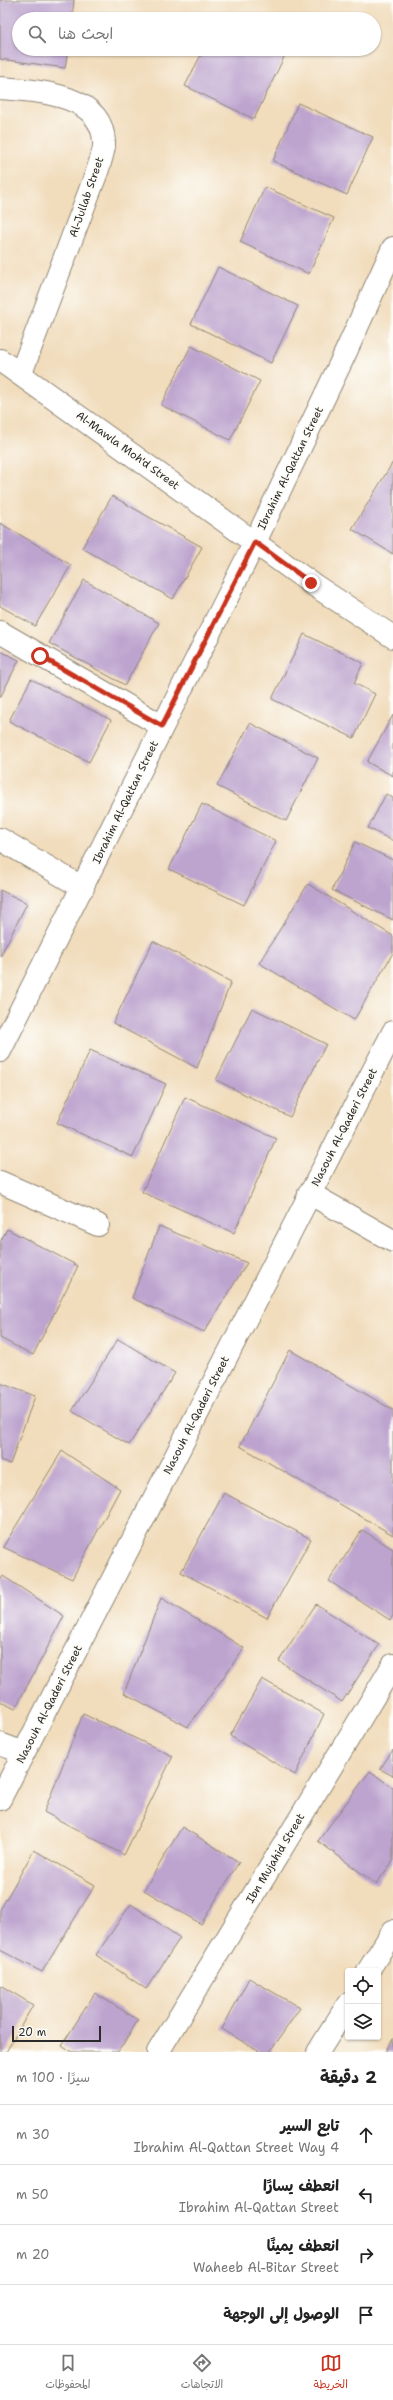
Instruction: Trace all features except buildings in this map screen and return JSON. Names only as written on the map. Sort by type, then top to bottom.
[{"type":"street","name":"Al-Jullab Street","points":[[0,88],[38,91],[77,101],[96,117],[104,142],[98,169],[20,373]]},
{"type":"street","name":"Ibrahim Al-Qattan Street","points":[[0,1051],[255,542],[344,356],[393,248]]},
{"type":"street","name":"Al-Mawla Moh'd Street","points":[[0,360],[311,583],[393,637]]},
{"type":"street","points":[[0,632],[162,726]]},
{"type":"street","points":[[0,839],[83,888]]},
{"type":"street","name":"Nasouh Al-Qaderi Street","points":[[0,1799],[309,1193],[393,1032]]},
{"type":"street","points":[[0,1182],[98,1225]]},
{"type":"street","points":[[309,1193],[393,1241]]},
{"type":"street","name":"Ibn Mujahid Street","points":[[158,2052],[393,1665]]},
{"type":"street","points":[[0,1744],[24,1753]]},
{"type":"street","points":[[370,1968],[393,1931]]},
{"type":"street","points":[[318,2052],[345,2009]]},
{"type":"route","points":[[40,656],[162,726],[255,542],[311,583]]}]
